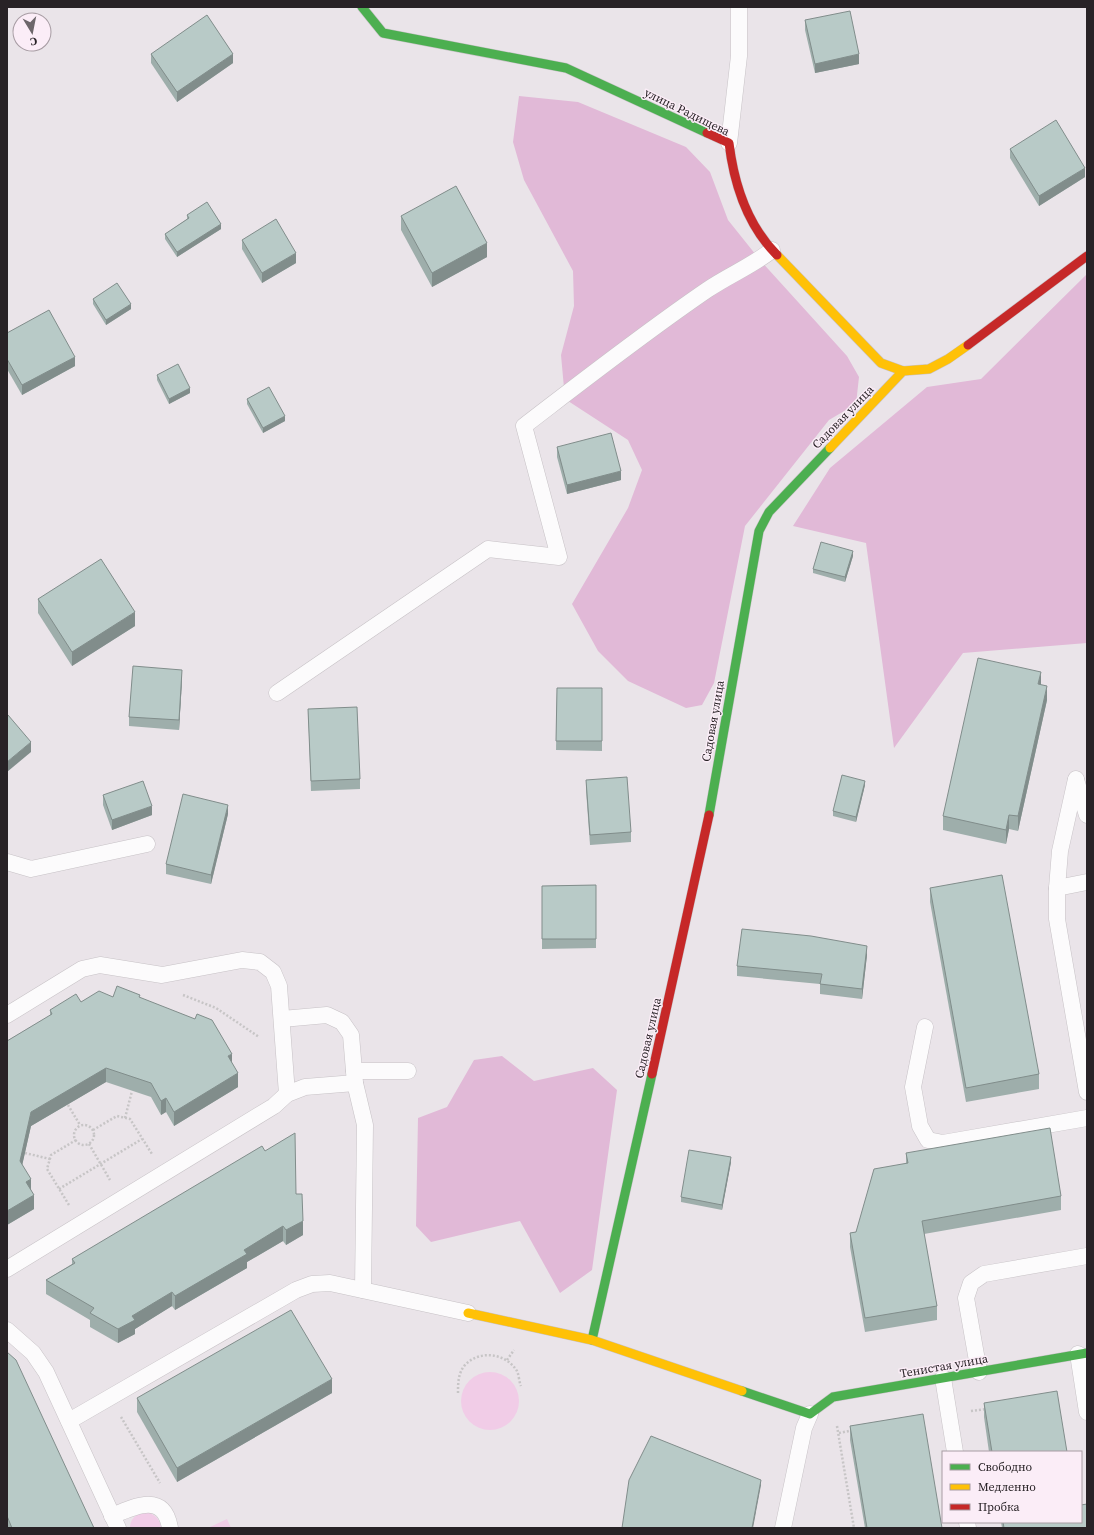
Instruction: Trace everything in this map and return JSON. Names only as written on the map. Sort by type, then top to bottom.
[{"type":"street","name":"улица Радищева","points":[[362,7],[383,33],[566,68],[729,143],[732,168],[746,211],[772,250],[881,363],[903,371]]},
{"type":"street","points":[[903,371],[929,369],[948,359],[1087,256]]},
{"type":"street","name":"Садовая улица","points":[[592,1340],[706,831],[759,531],[769,512],[903,371]]},
{"type":"street","points":[[468,1313],[592,1340],[810,1414]]},
{"type":"street","name":"Тенистая улица","points":[[810,1414],[833,1397],[1082,1354]]},
{"type":"lane","points":[[729,143],[740,56],[739,7]]},
{"type":"lane","points":[[277,693],[488,549],[558,557],[524,426],[623,350],[709,289],[760,260],[772,250]]},
{"type":"lane","points":[[1087,815],[1076,779],[1060,851],[1057,888],[1057,919],[1087,1092]]},
{"type":"lane","points":[[7,862],[31,869],[147,844]]},
{"type":"lane","points":[[1057,888],[1087,882]]},
{"type":"lane","points":[[7,1014],[82,969],[100,965],[162,975],[242,960],[260,962],[273,972],[279,986],[287,1094]]},
{"type":"lane","points":[[282,1019],[327,1015],[342,1022],[351,1035],[354,1077],[365,1125],[363,1290]]},
{"type":"lane","points":[[925,1027],[913,1087],[920,1126],[928,1140],[943,1143],[1087,1118]]},
{"type":"lane","points":[[7,1270],[274,1106],[287,1094],[305,1087],[354,1077],[408,1071]]},
{"type":"lane","points":[[979,1372],[966,1298],[971,1283],[984,1274],[1087,1256]]},
{"type":"lane","points":[[69,1421],[296,1290],[312,1284],[330,1283],[468,1313]]},
{"type":"lane","points":[[7,1330],[33,1354],[46,1372],[115,1522],[135,1506],[148,1503],[160,1508],[169,1523]]},
{"type":"lane","points":[[1082,1354],[1087,1407]]},
{"type":"lane","points":[[943,1378],[955,1451]]},
{"type":"lane","points":[[783,1528],[804,1428],[810,1414]]},
{"type":"path","points":[[162,975],[176,993],[216,1008],[284,1054]]},
{"type":"path","points":[[125,1118],[132,1091]]},
{"type":"path","points":[[68,1105],[80,1125]]},
{"type":"path","points":[[93,1130],[116,1116],[130,1119],[163,1174]]},
{"type":"path","points":[[80,1125],[90,1126],[93,1130],[93,1140],[89,1144],[79,1144],[76,1140],[74,1135],[76,1129],[80,1125]]},
{"type":"path","points":[[59,1189],[142,1139]]},
{"type":"path","points":[[76,1140],[51,1155],[47,1169],[80,1224]]},
{"type":"path","points":[[89,1144],[103,1168]]},
{"type":"path","points":[[25,1153],[50,1159]]},
{"type":"path","points":[[458,1393],[458,1378],[465,1365],[478,1357],[493,1355],[507,1360],[517,1372],[521,1386]]},
{"type":"path","points":[[110,1397],[165,1492],[169,1523]]},
{"type":"path","points":[[833,1397],[854,1528]]},
{"type":"shaded area","points":[[519,96],[578,102],[686,147],[710,172],[728,220],[760,260],[847,356],[859,377],[856,404],[829,420],[745,526],[714,683],[702,705],[686,708],[628,681],[598,651],[572,604],[628,508],[642,470],[628,440],[565,399],[561,355],[574,306],[573,271],[524,180],[513,142]]},
{"type":"shaded area","points":[[1087,274],[1087,643],[963,653],[894,748],[866,543],[793,526],[830,468],[927,387],[981,379]]},
{"type":"shaded area","points":[[502,1056],[534,1081],[593,1068],[617,1090],[592,1270],[560,1293],[520,1221],[431,1242],[416,1226],[418,1118],[447,1107],[474,1060]]},
{"type":"shaded area","points":[[490,1372],[506,1377],[514,1385],[519,1401],[514,1417],[506,1425],[490,1430],[474,1425],[466,1417],[461,1401],[466,1385],[474,1377]]},
{"type":"shaded area","points":[[148,1512],[157,1518],[160,1522],[161,1528],[130,1528],[131,1521],[135,1516]]},
{"type":"shaded area","points":[[227,1519],[231,1528],[208,1528]]},
{"type":"building","points":[[850,11],[859,54],[815,64],[805,20]]},
{"type":"building","points":[[207,15],[233,54],[177,92],[151,54]]},
{"type":"building","points":[[1056,120],[1085,168],[1039,196],[1010,149]]},
{"type":"building","points":[[456,186],[487,243],[432,273],[401,216]]},
{"type":"building","points":[[207,202],[221,224],[177,252],[165,234],[189,218],[187,215]]},
{"type":"building","points":[[276,219],[296,253],[262,273],[242,240]]},
{"type":"building","points":[[117,283],[131,304],[106,320],[93,299]]},
{"type":"building","points":[[49,310],[75,357],[22,385],[7,359],[7,333]]},
{"type":"building","points":[[178,364],[190,388],[169,399],[157,375]]},
{"type":"building","points":[[269,387],[285,416],[263,428],[247,399]]},
{"type":"building","points":[[611,433],[621,471],[567,485],[557,447]]},
{"type":"building","points":[[821,542],[853,551],[845,577],[813,569]]},
{"type":"building","points":[[101,559],[135,612],[72,652],[38,599]]},
{"type":"building","points":[[978,658],[1041,672],[1038,684],[1047,686],[1018,816],[1009,815],[1006,830],[943,816]]},
{"type":"building","points":[[133,666],[182,670],[179,720],[129,717]]},
{"type":"building","points":[[557,688],[602,688],[602,741],[556,741]]},
{"type":"building","points":[[357,707],[360,779],[311,781],[308,709]]},
{"type":"building","points":[[7,715],[31,742],[7,762]]},
{"type":"building","points":[[842,775],[865,781],[856,817],[833,811]]},
{"type":"building","points":[[627,777],[631,832],[590,835],[586,780]]},
{"type":"building","points":[[143,781],[152,806],[112,820],[103,795]]},
{"type":"building","points":[[183,794],[228,805],[211,875],[166,864]]},
{"type":"building","points":[[1002,875],[1039,1074],[966,1088],[930,888]]},
{"type":"building","points":[[596,885],[596,939],[542,939],[542,886]]},
{"type":"building","points":[[742,929],[811,936],[867,946],[862,989],[820,984],[822,974],[737,966]]},
{"type":"building","points":[[117,986],[140,995],[139,997],[195,1019],[197,1014],[212,1020],[232,1054],[228,1056],[238,1073],[174,1112],[166,1098],[161,1101],[151,1083],[106,1068],[31,1112],[20,1161],[31,1179],[26,1182],[34,1195],[7,1211],[7,1041],[52,1014],[50,1010],[76,994],[81,1002],[99,991],[113,997]]},
{"type":"building","points":[[1050,1128],[1061,1196],[922,1221],[937,1306],[865,1318],[850,1233],[856,1232],[874,1169],[908,1163],[906,1153]]},
{"type":"building","points":[[295,1133],[296,1194],[302,1194],[303,1221],[286,1230],[283,1226],[244,1250],[247,1254],[175,1296],[172,1292],[132,1316],[135,1320],[118,1329],[90,1313],[94,1308],[46,1280],[75,1263],[72,1259],[262,1146],[265,1151]]},
{"type":"building","points":[[689,1150],[731,1157],[722,1205],[681,1197]]},
{"type":"building","points":[[291,1310],[332,1379],[177,1468],[137,1398]]},
{"type":"building","points":[[7,1352],[16,1360],[94,1528],[12,1528],[7,1516]]},
{"type":"building","points":[[1057,1391],[1067,1451],[992,1451],[984,1403]]},
{"type":"building","points":[[923,1414],[942,1528],[867,1528],[850,1426]]},
{"type":"building","points":[[651,1436],[761,1480],[752,1528],[622,1528],[629,1480]]},
{"type":"building","points":[[1087,1504],[1087,1528],[1004,1528],[1003,1523],[1082,1523],[1082,1505]]},
{"type":"traffic: fast","points":[[362,7],[383,33],[566,68],[707,133]]},
{"type":"traffic: fast","points":[[709,815],[759,531],[769,512],[830,448]]},
{"type":"traffic: fast","points":[[592,1340],[652,1074]]},
{"type":"traffic: fast","points":[[742,1391],[810,1414],[833,1397],[1087,1353]]},
{"type":"traffic: slow","points":[[777,255],[881,363],[903,371]]},
{"type":"traffic: slow","points":[[830,448],[903,371],[929,369],[948,359],[968,345]]},
{"type":"traffic: slow","points":[[468,1313],[592,1340],[742,1391]]},
{"type":"traffic: jam","points":[[707,133],[729,143],[738,189],[750,217],[758,231],[777,255]]},
{"type":"traffic: jam","points":[[968,345],[1087,256]]},
{"type":"traffic: jam","points":[[652,1074],[709,815]]}]
